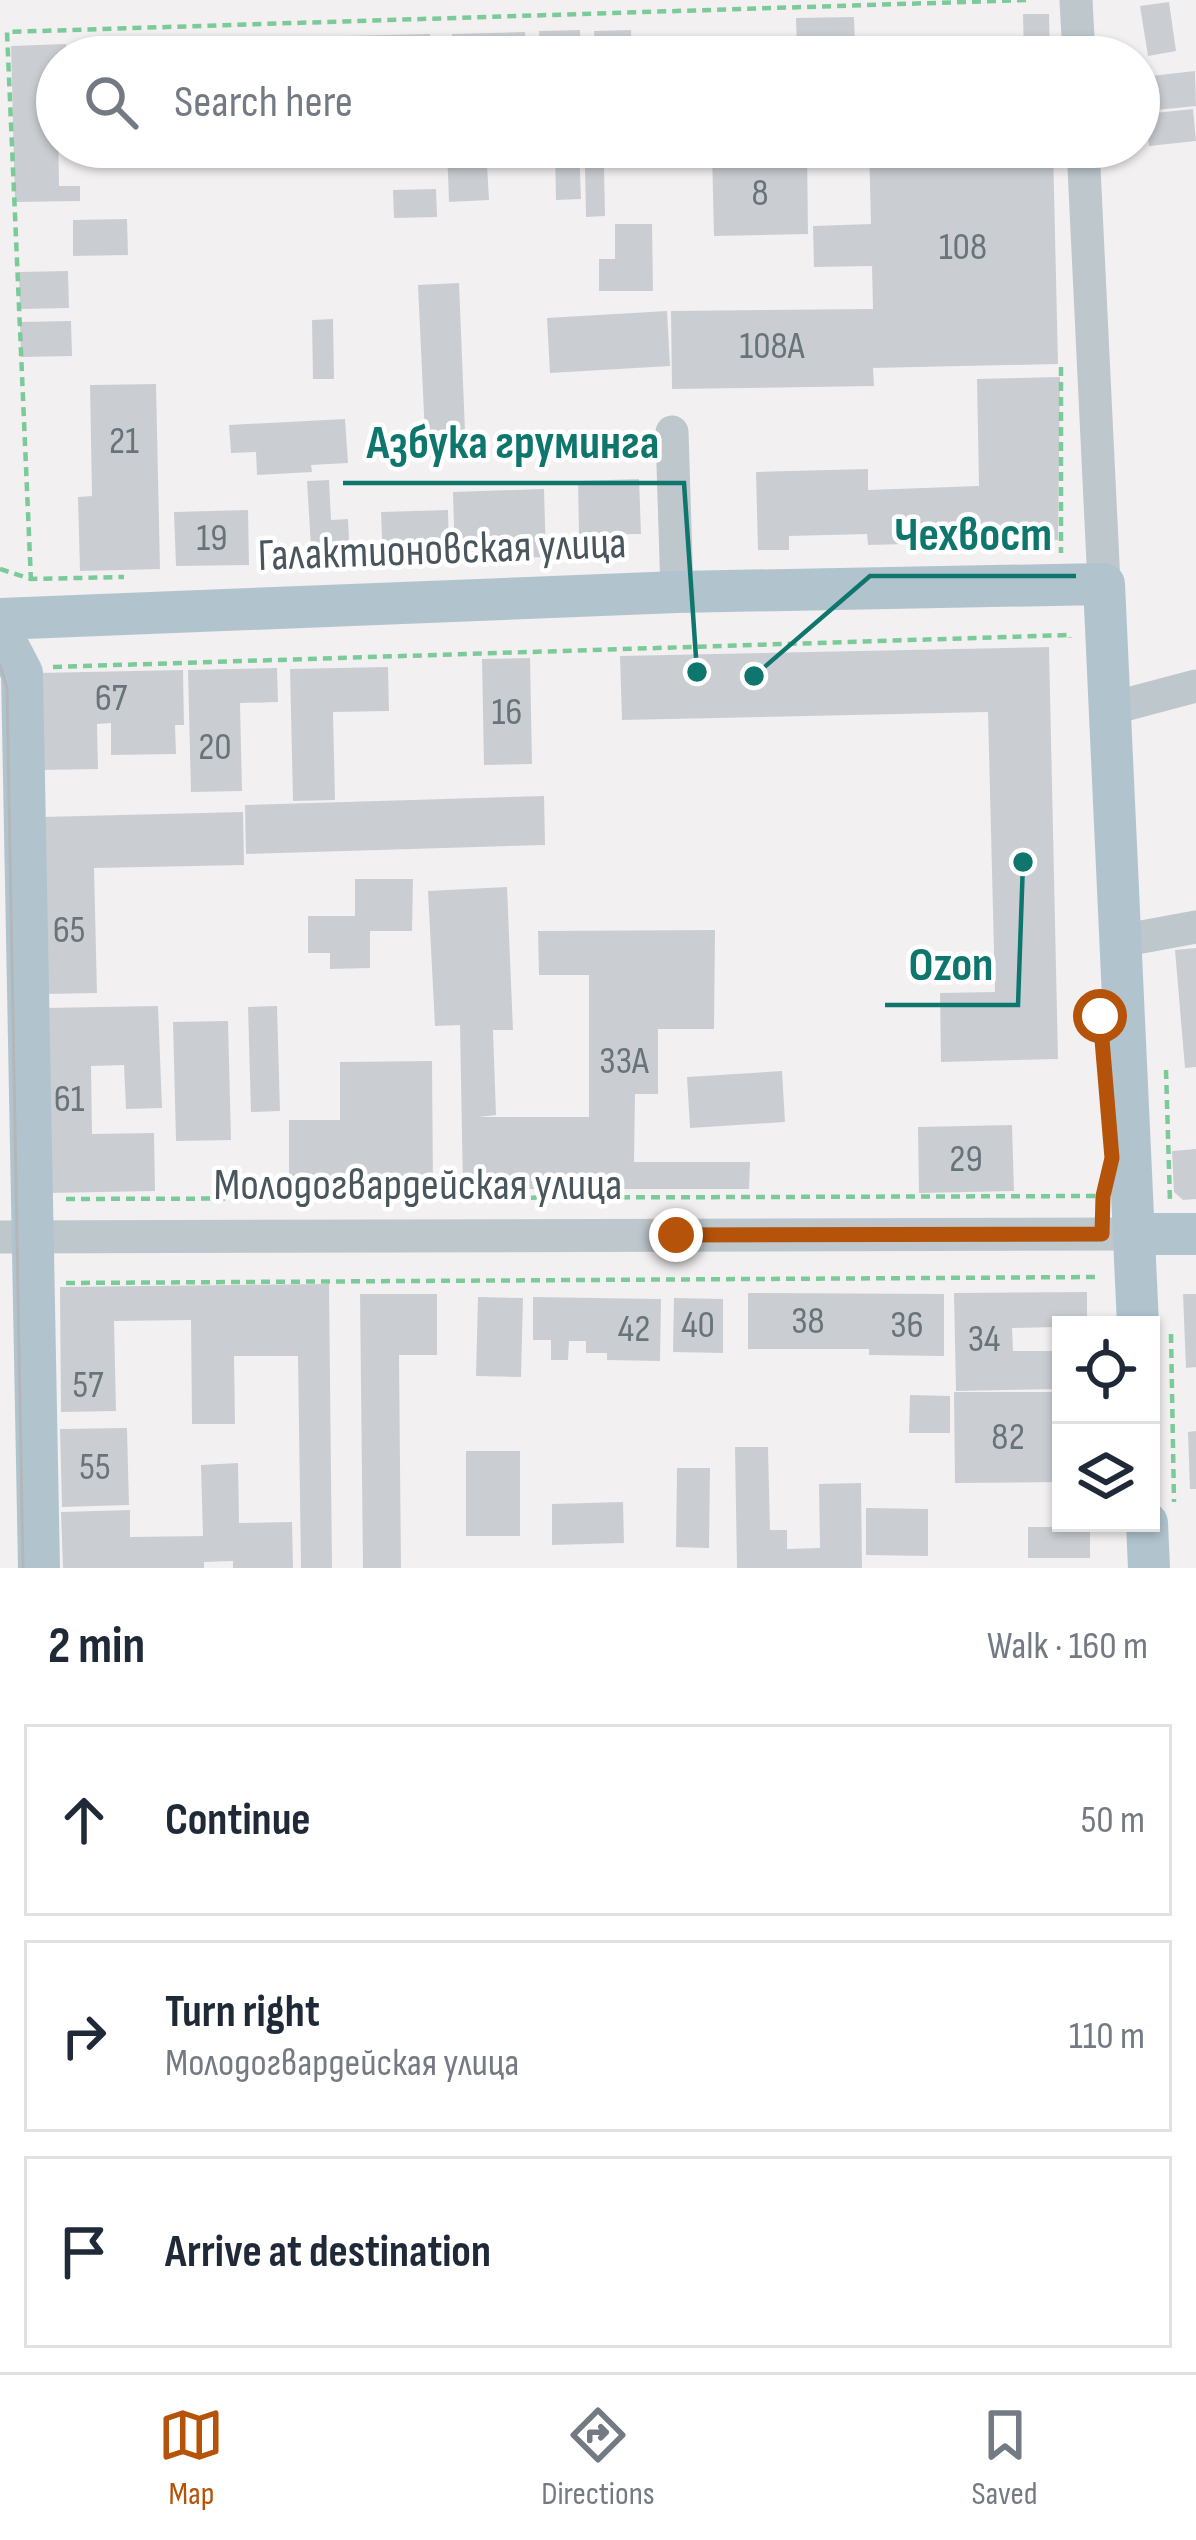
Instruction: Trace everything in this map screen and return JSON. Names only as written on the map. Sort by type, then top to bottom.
[{"type":"main road","name":"Галактионовская улица","points":[[0,619],[677,592],[1104,584]]},
{"type":"main road","points":[[1104,584],[1120,941],[1150,1190],[1133,1234],[1138,1316]]},
{"type":"main road","points":[[0,631],[22,673],[21,1224],[32,1282],[39,1568]]},
{"type":"main road","name":"Молодогвардейская улица","points":[[1133,1234],[1196,1234]]},
{"type":"main road","points":[[1147,1532],[1149,1568]]},
{"type":"street","points":[[1076,0],[1078,36]]},
{"type":"street","points":[[1084,168],[1104,584]]},
{"type":"street","points":[[672,431],[677,592]]},
{"type":"street","points":[[1109,709],[1196,686]]},
{"type":"street","points":[[1120,941],[1196,927]]},
{"type":"street","name":"Молодогвардейская улица","points":[[21,1224],[1133,1234]]},
{"type":"path","points":[[7,32],[1028,0]]},
{"type":"path","points":[[22,673],[35,668],[1070,634],[1071,658]]},
{"type":"path","points":[[21,1224],[1103,1196],[1150,1190]]},
{"type":"path","points":[[32,1282],[1136,1279]]},
{"type":"building","points":[[1169,2],[1176,51],[1160,54],[1160,36],[1145,36],[1140,6]]},
{"type":"building","points":[[1023,14],[1049,14],[1050,36],[1024,36]]},
{"type":"building","points":[[854,17],[855,36],[797,36],[796,18]]},
{"type":"building","points":[[580,30],[580,36],[539,36],[539,31]]},
{"type":"building","points":[[631,30],[631,36],[594,36],[594,31]]},
{"type":"building","points":[[525,32],[525,36],[452,36]]},
{"type":"building","points":[[36,45],[36,168],[59,168],[59,186],[80,186],[80,201],[15,202],[11,46]]},
{"type":"building","points":[[1195,71],[1196,106],[1160,110],[1160,75]]},
{"type":"building","points":[[1193,109],[1196,141],[1160,145],[1160,112]]},
{"type":"building","points":[[448,168],[487,168],[489,200],[449,202]]},
{"type":"building","points":[[555,168],[580,168],[581,199],[556,200]]},
{"type":"building","points":[[585,168],[604,168],[605,216],[586,217]]},
{"type":"building","points":[[712,168],[807,168],[808,234],[714,236]]},
{"type":"building","points":[[870,168],[1053,168],[1058,364],[873,368],[874,386],[672,389],[671,311],[873,309],[872,266],[814,267],[813,226],[871,224]]},
{"type":"building","points":[[436,189],[437,217],[394,218],[393,190]]},
{"type":"building","points":[[127,219],[128,255],[73,256],[73,220]]},
{"type":"building","points":[[615,224],[652,224],[653,291],[599,291],[599,259],[615,259]]},
{"type":"building","points":[[68,271],[69,308],[20,309],[19,272]]},
{"type":"building","points":[[459,283],[466,456],[426,457],[418,285]]},
{"type":"building","points":[[667,311],[670,366],[550,373],[547,318]]},
{"type":"building","points":[[333,319],[334,379],[313,379],[312,320]]},
{"type":"building","points":[[71,321],[72,356],[21,357],[20,322]]},
{"type":"building","points":[[1060,377],[1058,540],[868,545],[867,534],[789,536],[789,550],[758,550],[756,472],[868,469],[868,490],[979,486],[977,379]]},
{"type":"building","points":[[156,384],[160,569],[80,571],[78,497],[92,496],[90,385]]},
{"type":"building","points":[[345,419],[348,463],[311,465],[312,472],[257,475],[256,452],[231,453],[229,425]]},
{"type":"building","points":[[639,479],[641,534],[579,535],[578,481]]},
{"type":"building","points":[[329,480],[331,520],[348,519],[350,562],[312,563],[307,481]]},
{"type":"building","points":[[544,489],[546,557],[455,560],[453,492]]},
{"type":"building","points":[[248,510],[249,565],[176,566],[174,512]]},
{"type":"building","points":[[448,510],[449,558],[383,560],[381,512]]},
{"type":"building","points":[[1049,647],[1058,1059],[941,1062],[940,993],[995,992],[988,712],[622,720],[620,656]]},
{"type":"building","points":[[530,658],[532,764],[484,765],[482,659]]},
{"type":"building","points":[[388,667],[389,711],[333,712],[335,800],[293,801],[290,669]]},
{"type":"building","points":[[277,668],[278,702],[240,703],[242,791],[191,792],[188,670]]},
{"type":"building","points":[[183,670],[184,725],[175,725],[176,754],[111,755],[111,723],[97,724],[98,769],[40,770],[38,673]]},
{"type":"building","points":[[544,796],[545,845],[246,854],[245,805]]},
{"type":"building","points":[[243,812],[244,865],[94,868],[97,993],[45,994],[41,817]]},
{"type":"building","points":[[355,879],[413,879],[412,931],[370,931],[370,968],[330,969],[330,953],[308,953],[308,916],[355,916]]},
{"type":"building","points":[[507,887],[513,1030],[493,1030],[496,1115],[478,1117],[589,1117],[589,975],[539,975],[538,931],[715,930],[714,1029],[658,1029],[658,1094],[635,1094],[634,1162],[750,1162],[749,1189],[463,1189],[460,1025],[435,1026],[428,891]]},
{"type":"building","points":[[1196,948],[1196,1067],[1185,1068],[1175,950]]},
{"type":"building","points":[[158,1006],[162,1108],[126,1109],[124,1065],[91,1066],[92,1134],[154,1133],[155,1191],[48,1193],[44,1008]]},
{"type":"building","points":[[277,1006],[280,1111],[251,1112],[248,1007]]},
{"type":"building","points":[[228,1021],[231,1140],[176,1141],[173,1022]]},
{"type":"building","points":[[432,1061],[433,1188],[289,1188],[289,1120],[340,1120],[340,1062]]},
{"type":"building","points":[[782,1071],[785,1122],[690,1128],[687,1077]]},
{"type":"building","points":[[1012,1125],[1014,1191],[919,1193],[918,1127]]},
{"type":"building","points":[[1196,1149],[1196,1199],[1183,1200],[1174,1192],[1172,1151]]},
{"type":"building","points":[[329,1284],[332,1568],[301,1568],[298,1356],[234,1356],[235,1424],[192,1424],[191,1320],[114,1321],[116,1411],[61,1412],[60,1287]]},
{"type":"building","points":[[1087,1292],[1087,1316],[1052,1316],[1052,1327],[1012,1328],[1013,1351],[1052,1351],[1052,1389],[956,1391],[954,1293]]},
{"type":"building","points":[[748,1293],[944,1294],[944,1356],[869,1355],[869,1349],[748,1349]]},
{"type":"building","points":[[360,1294],[437,1294],[437,1355],[399,1355],[401,1568],[363,1568]]},
{"type":"building","points":[[1183,1294],[1196,1294],[1196,1367],[1186,1368]]},
{"type":"building","points":[[478,1297],[523,1298],[521,1377],[476,1376]]},
{"type":"building","points":[[533,1297],[661,1299],[660,1361],[607,1360],[607,1353],[586,1353],[586,1341],[569,1341],[568,1360],[551,1360],[551,1340],[533,1340]]},
{"type":"building","points":[[674,1298],[723,1299],[723,1353],[673,1352]]},
{"type":"building","points":[[954,1392],[1052,1392],[1052,1482],[955,1483]]},
{"type":"building","points":[[910,1395],[950,1396],[950,1433],[909,1433]]},
{"type":"building","points":[[127,1428],[129,1505],[62,1507],[60,1429]]},
{"type":"building","points":[[1196,1431],[1196,1489],[1190,1489],[1188,1432]]},
{"type":"building","points":[[735,1447],[768,1447],[770,1530],[787,1530],[787,1549],[820,1548],[819,1484],[861,1483],[862,1568],[737,1568]]},
{"type":"building","points":[[466,1451],[520,1451],[520,1536],[466,1536]]},
{"type":"building","points":[[238,1463],[239,1523],[292,1522],[293,1568],[233,1568],[233,1561],[204,1562],[204,1568],[63,1568],[61,1512],[130,1510],[130,1537],[203,1536],[201,1465]]},
{"type":"building","points":[[677,1468],[710,1468],[709,1548],[676,1547]]},
{"type":"building","points":[[623,1502],[624,1543],[552,1545],[552,1504]]},
{"type":"building","points":[[866,1508],[928,1509],[928,1556],[866,1555]]},
{"type":"building","points":[[1028,1527],[1090,1532],[1090,1558],[1028,1558]]},
{"type":"tram line","points":[[0,665],[7,688],[23,1568]]},
{"type":"place","name":"Азбука груминга","points":[[697,672]]},
{"type":"place","name":"Чехвост","points":[[754,676]]},
{"type":"place","name":"Ozon","points":[[1023,862]]},
{"type":"route","points":[[676,1235],[1102,1234],[1103,1196],[1112,1158],[1100,1016]]}]
